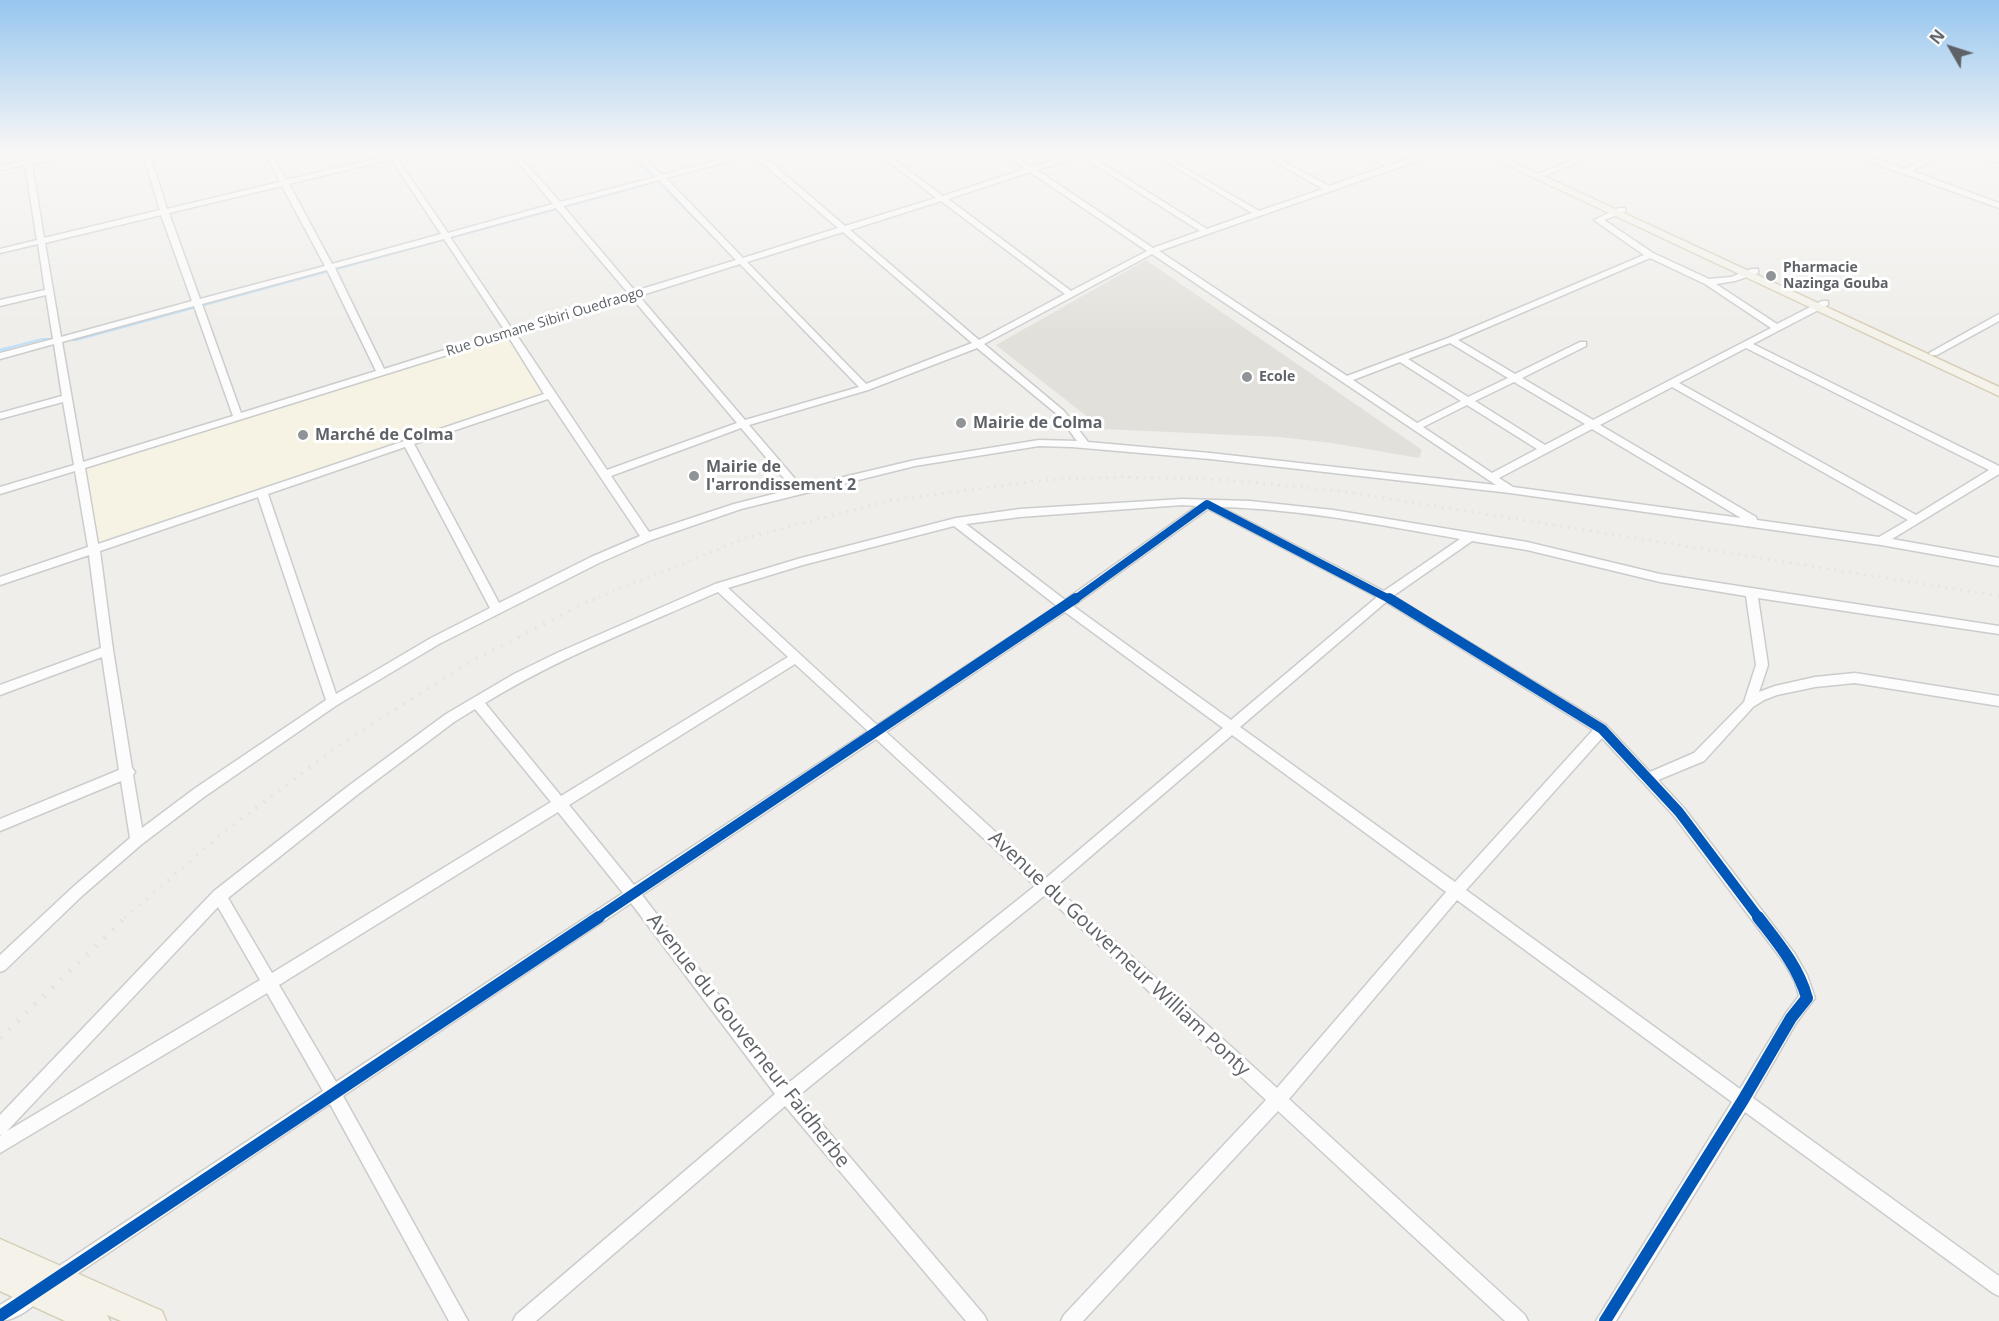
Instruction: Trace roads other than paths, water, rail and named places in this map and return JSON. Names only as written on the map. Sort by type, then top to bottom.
[{"type":"main road","points":[[1622,213],[1821,305],[1999,392]]},
{"type":"main road","points":[[1821,305],[1934,353],[1999,384]]},
{"type":"main road","points":[[0,1252],[152,1321]]},
{"type":"main road","points":[[0,1277],[96,1321]]},
{"type":"street","points":[[36,213],[66,398],[81,466],[107,650],[128,772],[136,840]]},
{"type":"street","points":[[0,251],[157,213]]},
{"type":"street","points":[[165,213],[238,417]]},
{"type":"street","points":[[301,213],[381,372]]},
{"type":"street","points":[[431,213],[550,395],[647,537]]},
{"type":"street","points":[[0,356],[529,213]]},
{"type":"street","points":[[565,213],[799,490]]},
{"type":"street","points":[[696,213],[865,388]]},
{"type":"street","points":[[825,213],[978,344],[1032,387],[1061,413],[1085,445]]},
{"type":"street","name":"Rue Ousmane Sibiri Ouedraogo","points":[[0,491],[896,213]]},
{"type":"street","points":[[959,213],[1071,295]]},
{"type":"street","points":[[1095,213],[1510,490]]},
{"type":"street","points":[[1177,213],[1205,231]]},
{"type":"street","points":[[604,475],[743,424],[865,388],[978,344],[1152,251],[1257,213]]},
{"type":"street","points":[[1615,213],[1599,220],[1650,255],[1708,282],[1777,328]]},
{"type":"street","points":[[1345,380],[1451,340],[1650,255]]},
{"type":"street","points":[[1708,282],[1732,279],[1751,273]]},
{"type":"street","points":[[0,303],[50,291]]},
{"type":"street","points":[[1492,477],[1821,305]]},
{"type":"street","points":[[1934,353],[1999,316]]},
{"type":"street","points":[[1451,340],[1758,524]]},
{"type":"street","points":[[1416,427],[1583,344]]},
{"type":"street","points":[[1746,344],[1998,470]]},
{"type":"street","points":[[1401,359],[1545,450]]},
{"type":"street","points":[[1674,382],[1916,520]]},
{"type":"street","points":[[0,581],[550,395]]},
{"type":"street","points":[[0,416],[66,398]]},
{"type":"street","points":[[408,443],[497,610]]},
{"type":"street","points":[[0,965],[136,840],[251,756],[392,665],[595,560],[647,537],[738,506],[915,463],[1039,443],[1243,459],[1510,490],[1881,542],[1999,562]]},
{"type":"street","points":[[1881,542],[1998,470]]},
{"type":"street","points":[[262,493],[333,702]]},
{"type":"street","points":[[0,1127],[219,896],[352,791],[476,701],[561,656],[719,587],[801,562],[956,522],[1020,513],[1149,502],[1250,504],[1333,514],[1527,546],[1660,578],[1999,630]]},
{"type":"street","points":[[1207,504],[1385,596],[1602,729],[1686,821],[1790,959],[1802,980],[1807,998],[1791,1018],[1743,1100],[1605,1321]]},
{"type":"street","points":[[0,1316],[1065,606],[1207,504]]},
{"type":"street","points":[[956,522],[1065,606],[1999,1287]]},
{"type":"street","points":[[522,1321],[786,1095],[1045,887],[1385,596],[1470,537]]},
{"type":"street","name":"Avenue du Gouverneur William Ponty","points":[[719,587],[1519,1321]]},
{"type":"street","points":[[1749,704],[1762,665],[1751,592]]},
{"type":"street","points":[[0,690],[107,650]]},
{"type":"street","points":[[0,1145],[269,983],[796,658]]},
{"type":"street","points":[[1649,778],[1699,757],[1749,704],[1775,691],[1815,682],[1855,678],[1999,701]]},
{"type":"street","name":"Avenue du Gouverneur Faidherbe","points":[[476,701],[633,894],[786,1095],[978,1321]]},
{"type":"street","points":[[1070,1321],[1277,1100],[1456,891],[1602,729]]},
{"type":"street","points":[[0,825],[128,772]]},
{"type":"street","points":[[219,896],[333,1094],[459,1321]]},
{"type":"waterway","points":[[68,340],[76,340],[543,213]]},
{"type":"waterway","points":[[689,213],[717,241]]},
{"type":"waterway","points":[[4,349],[42,339],[55,339]]},
{"type":"waterway","points":[[0,350],[9,348]]},
{"type":"railway","points":[[592,600],[746,538],[892,500],[1045,480],[1119,477],[1229,480],[1340,491],[1999,596]]},
{"type":"railway","points":[[125,918],[224,832],[345,741],[472,661],[595,598]]},
{"type":"railway","points":[[0,1038],[126,917]]},
{"type":"place","name":"Pharmacie Nazinga Gouba","points":[[1771,276]]},
{"type":"place","name":"Ecole","points":[[1247,377]]},
{"type":"place","name":"Mairie de Colma","points":[[961,423]]},
{"type":"place","name":"Marché de Colma","points":[[303,435]]},
{"type":"place","name":"Mairie de l'arrondissement 2","points":[[694,476]]}]
